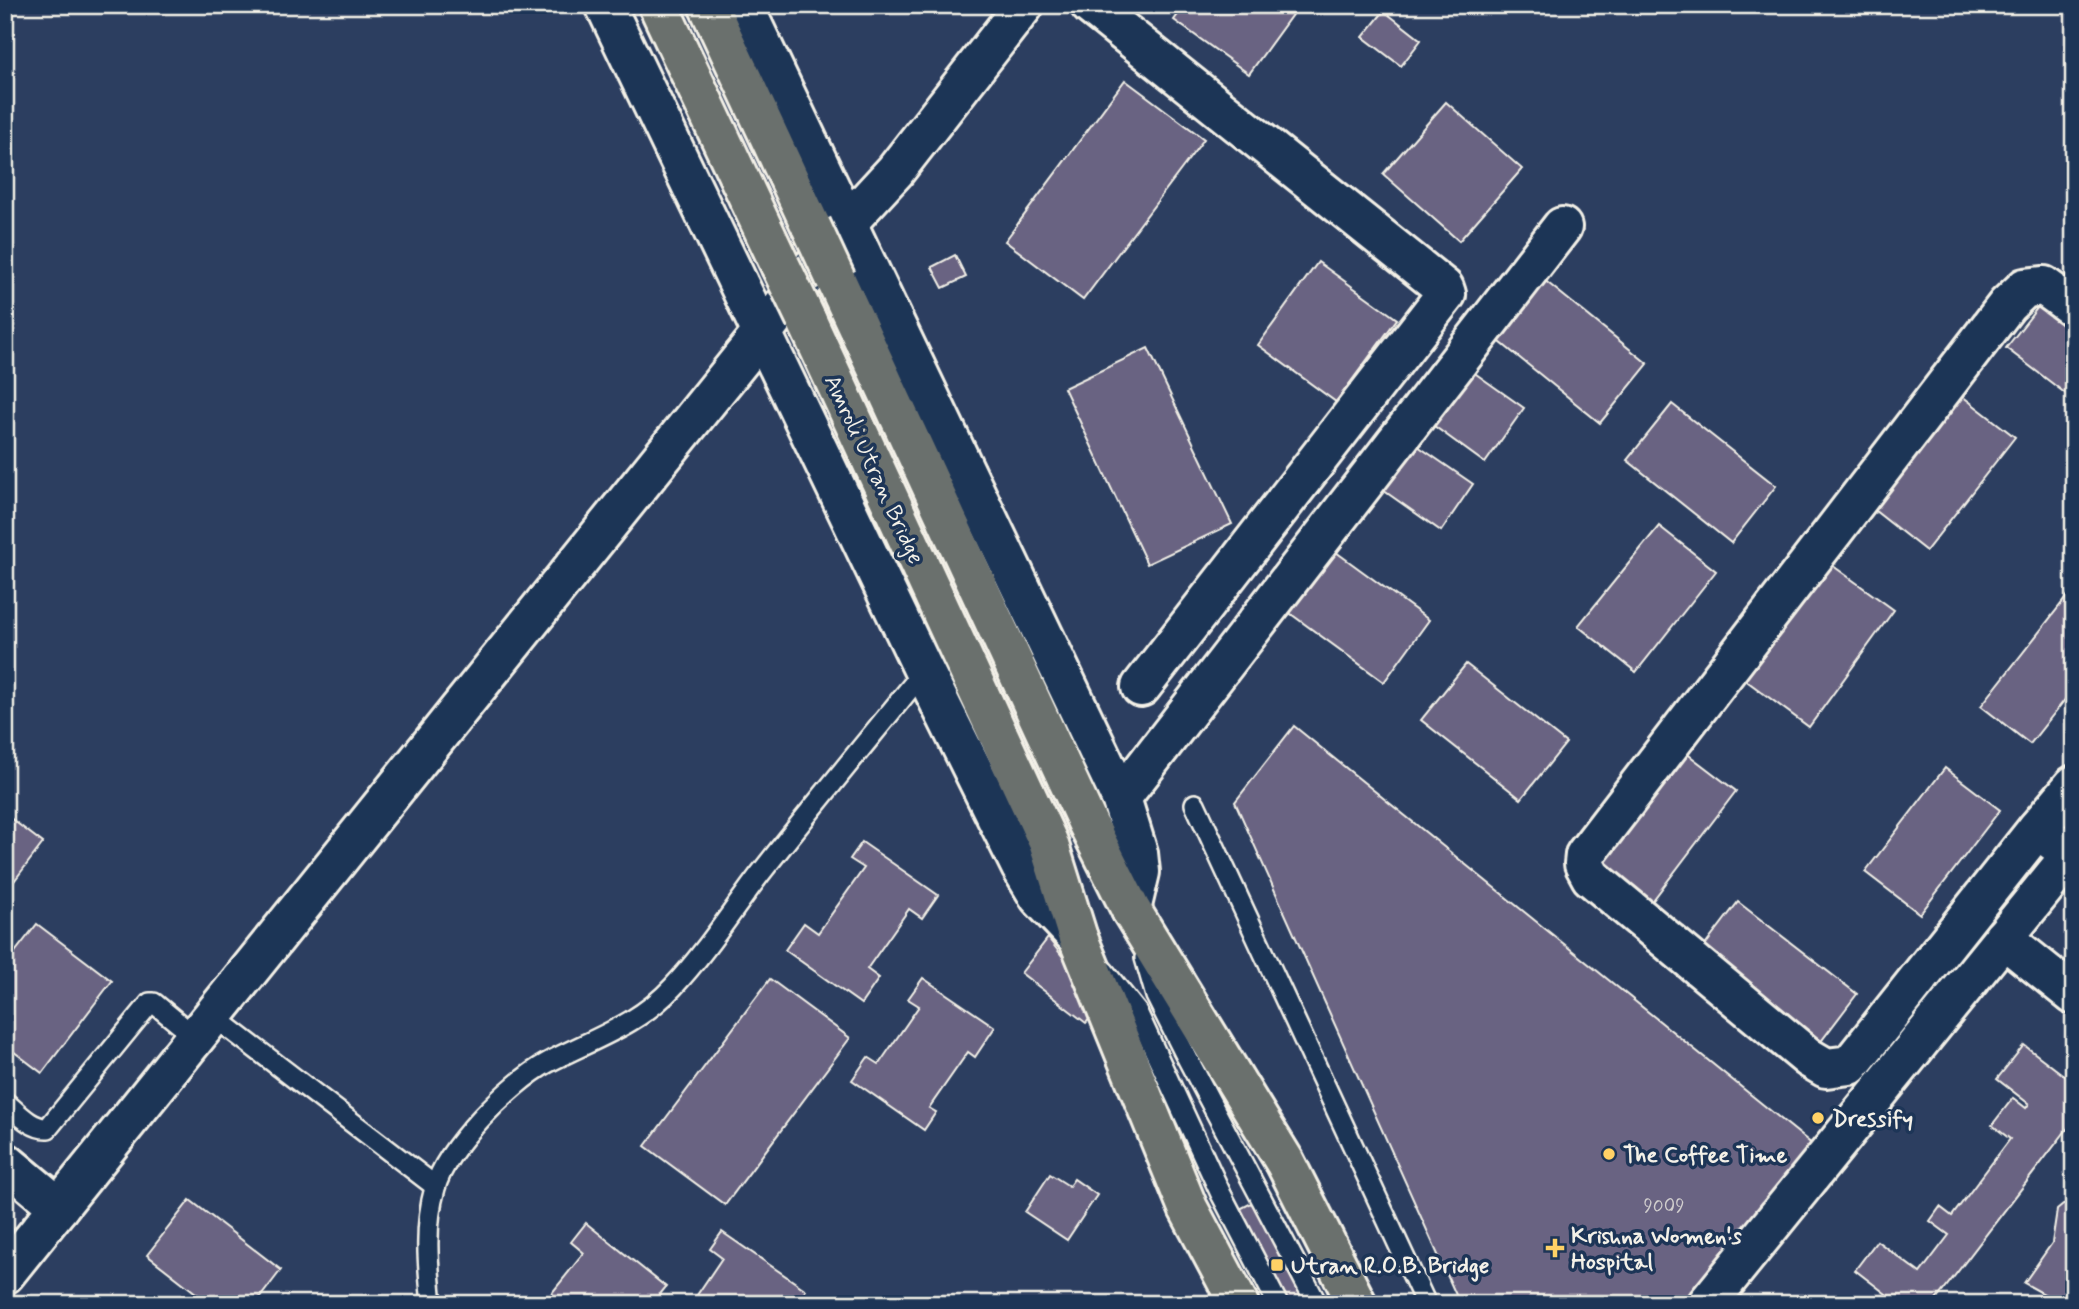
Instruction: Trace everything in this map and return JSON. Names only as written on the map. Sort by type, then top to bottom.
[{"type":"main road","name":"Amroli Utran Bridge","points":[[658,5],[1048,842],[1078,938],[1188,1208],[1232,1300]]},
{"type":"main road","name":"Amroli Utran Bridge","points":[[708,5],[828,225],[836,280],[1088,824],[1132,910],[1285,1162],[1357,1304]]},
{"type":"street","points":[[605,5],[924,671],[1021,867],[1039,897],[1078,938]]},
{"type":"street","points":[[743,5],[828,225],[1121,798],[1138,853],[1140,872],[1132,910]]},
{"type":"street","points":[[5,1274],[762,334],[828,225],[895,171],[1024,5]]},
{"type":"street","points":[[1090,5],[1444,288],[1446,294],[1141,687]]},
{"type":"street","points":[[1121,798],[1562,227]]},
{"type":"street","points":[[2074,308],[2044,286],[2025,288],[2007,306],[1586,855],[1584,864],[1591,877],[1809,1058],[1826,1068],[1850,1065],[2074,785]]},
{"type":"street","points":[[1707,1304],[2072,853],[2037,829]]},
{"type":"street","points":[[2003,938],[2074,995]]},
{"type":"street","points":[[5,1162],[59,1207]]},
{"type":"lane","points":[[432,1304],[426,1251],[435,1186],[459,1144],[495,1103],[545,1064],[613,1034],[648,1012],[674,986],[782,846],[924,671]]},
{"type":"lane","points":[[1195,804],[1426,1304]]},
{"type":"lane","points":[[1132,910],[1156,996],[1317,1304]]},
{"type":"lane","points":[[1078,938],[1137,1012],[1220,1194],[1278,1304]]},
{"type":"lane","points":[[5,1102],[30,1123],[48,1128],[150,1003],[154,1003],[203,1026],[435,1186]]},
{"type":"building","points":[[1185,5],[1299,5],[1249,74],[1174,20]]},
{"type":"building","points":[[1384,11],[1421,40],[1401,66],[1363,37]]},
{"type":"building","points":[[1125,80],[1204,139],[1083,300],[1005,241]]},
{"type":"building","points":[[1446,102],[1522,169],[1459,241],[1383,174]]},
{"type":"building","points":[[955,255],[966,277],[943,288],[932,267]]},
{"type":"building","points":[[1318,262],[1397,319],[1336,402],[1258,345]]},
{"type":"building","points":[[1543,279],[1648,364],[1600,423],[1495,338]]},
{"type":"building","points":[[2049,293],[2074,313],[2074,400],[2006,348]]},
{"type":"building","points":[[1148,348],[1232,524],[1147,564],[1064,388]]},
{"type":"building","points":[[1469,369],[1524,408],[1485,463],[1430,423]]},
{"type":"building","points":[[1962,396],[2015,437],[1926,551],[1874,510]]},
{"type":"building","points":[[1672,404],[1776,486],[1731,543],[1627,460]]},
{"type":"building","points":[[1412,442],[1473,484],[1441,531],[1380,488]]},
{"type":"building","points":[[1659,526],[1716,571],[1636,672],[1578,626]]},
{"type":"building","points":[[1325,544],[1429,620],[1384,682],[1280,606]]},
{"type":"building","points":[[1829,563],[1894,610],[1809,727],[1744,679]]},
{"type":"building","points":[[2069,594],[2074,598],[2074,688],[2030,744],[1981,706]]},
{"type":"building","points":[[1466,664],[1566,743],[1521,799],[1421,720]]},
{"type":"building","points":[[1294,726],[1813,1145],[1685,1304],[1460,1304],[1235,802]]},
{"type":"building","points":[[1677,746],[1736,791],[1647,908],[1588,863]]},
{"type":"building","points":[[1945,768],[2000,810],[1920,914],[1865,872]]},
{"type":"building","points":[[5,814],[43,843],[5,893]]},
{"type":"building","points":[[862,842],[938,895],[922,918],[909,909],[867,969],[879,978],[861,1004],[785,950],[804,923],[818,933],[864,868],[850,859]]},
{"type":"building","points":[[1738,902],[1857,994],[1819,1044],[1700,952]]},
{"type":"building","points":[[37,924],[112,981],[42,1073],[5,1045],[5,965]]},
{"type":"building","points":[[1048,938],[1101,1006],[1086,1023],[1021,973]]},
{"type":"building","points":[[923,978],[995,1027],[975,1057],[968,1052],[929,1108],[936,1112],[924,1130],[852,1080],[868,1057],[879,1064],[919,1006],[908,999]]},
{"type":"building","points":[[770,979],[850,1038],[725,1205],[645,1146]]},
{"type":"building","points":[[2024,1045],[2074,1083],[2074,1120],[1933,1304],[1899,1304],[1855,1270],[1877,1241],[1920,1273],[1949,1235],[1930,1221],[1940,1207],[1952,1216],[2010,1139],[1992,1125],[2013,1098],[2026,1108],[2029,1104],[1997,1079]]},
{"type":"building","points":[[1050,1174],[1069,1186],[1074,1179],[1097,1195],[1067,1240],[1025,1212]]},
{"type":"building","points":[[2074,1196],[2074,1304],[2062,1304],[2024,1283],[2052,1243],[2057,1210]]},
{"type":"building","points":[[1259,1199],[1313,1304],[1284,1304],[1236,1211]]},
{"type":"building","points":[[190,1200],[281,1270],[255,1304],[210,1304],[147,1255]]},
{"type":"building","points":[[586,1223],[666,1287],[652,1304],[640,1304],[632,1297],[627,1304],[543,1304],[584,1253],[571,1242]]},
{"type":"building","points":[[722,1232],[806,1290],[796,1304],[778,1301],[775,1304],[691,1304],[722,1258],[710,1249]]},
{"type":"place","name":"Dressify","points":[[1818,1118]]},
{"type":"place","name":"The Coffee Time","points":[[1609,1154]]},
{"type":"place","name":"Krishna Women's Hospital","points":[[1555,1248]]},
{"type":"place","name":"Utran R.O.B. Bridge","points":[[1277,1265]]}]
